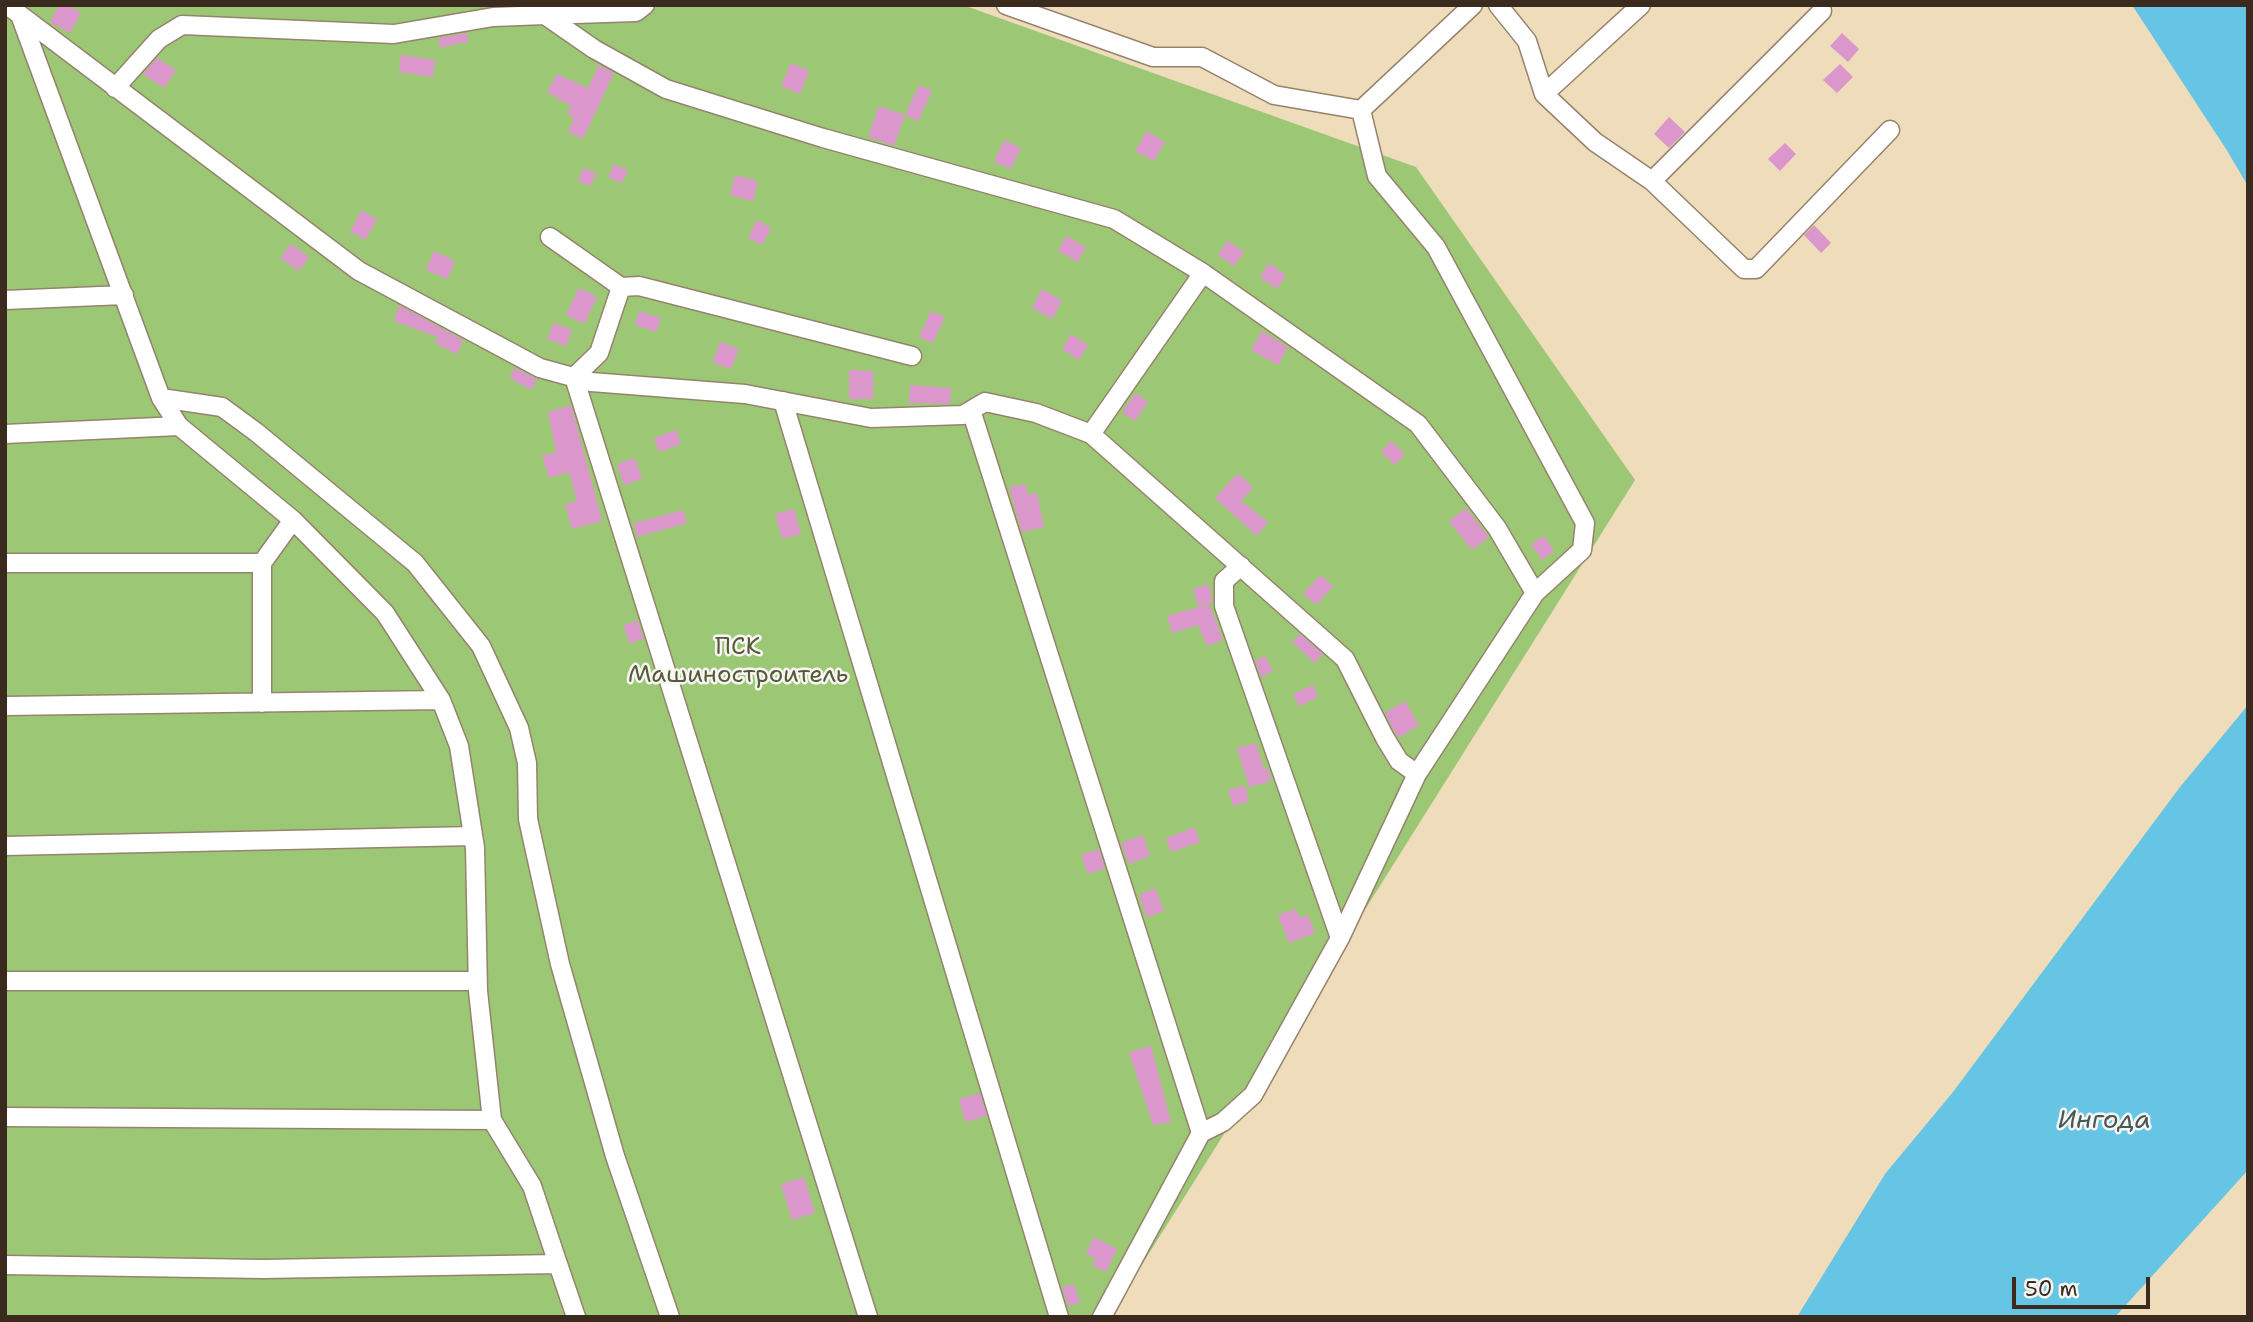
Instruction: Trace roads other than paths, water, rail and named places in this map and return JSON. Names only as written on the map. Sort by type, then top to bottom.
[{"type":"street","points":[[115,88],[159,39],[182,25],[394,34],[493,18],[636,12],[645,5]]},
{"type":"street","points":[[1006,5],[1153,57],[1202,57],[1274,95],[1361,110]]},
{"type":"street","points":[[1361,110],[1473,5]]},
{"type":"street","points":[[1499,5],[1527,41],[1544,94],[1595,142],[1652,181],[1744,270],[1756,269],[1890,130]]},
{"type":"street","points":[[1544,94],[1641,5]]},
{"type":"street","points":[[14,10],[359,271],[540,368],[592,382],[745,394],[871,418],[963,415],[985,402],[1036,413],[1091,434],[1345,659],[1399,761],[1416,774]]},
{"type":"street","points":[[14,10],[161,398],[179,426],[293,520],[385,613],[441,700],[459,746],[473,836],[477,981],[492,1120],[532,1186],[576,1317]]},
{"type":"street","points":[[1652,181],[1822,11]]},
{"type":"street","points":[[545,15],[594,49],[666,89],[823,138],[1114,219],[1203,273],[1418,424],[1497,528],[1535,593]]},
{"type":"street","points":[[1102,1317],[1201,1132],[1223,1122],[1253,1095],[1340,938],[1416,774],[1535,593],[1583,550],[1585,523],[1436,247],[1377,177],[1361,110]]},
{"type":"street","points":[[550,237],[621,287],[639,286],[912,356]]},
{"type":"street","points":[[1091,434],[1203,273]]},
{"type":"street","points":[[574,377],[599,353],[621,287]]},
{"type":"street","points":[[5,300],[124,295]]},
{"type":"street","points":[[574,377],[868,1317]]},
{"type":"street","points":[[161,398],[222,407],[256,432],[415,563],[481,646],[519,728],[527,763],[528,819],[560,964],[615,1156],[670,1317]]},
{"type":"street","points":[[783,401],[1059,1317]]},
{"type":"street","points":[[971,410],[1201,1132]]},
{"type":"street","points":[[5,434],[179,426]]},
{"type":"street","points":[[262,703],[262,563],[293,520]]},
{"type":"street","points":[[5,563],[262,563]]},
{"type":"street","points":[[1241,566],[1224,581],[1224,606],[1340,938]]},
{"type":"street","points":[[5,706],[441,700]]},
{"type":"street","points":[[5,846],[473,836]]},
{"type":"street","points":[[5,981],[477,981]]},
{"type":"street","points":[[5,1117],[492,1120]]},
{"type":"street","points":[[5,1265],[263,1269],[558,1264]]},
{"type":"water","points":[[2132,5],[2248,5],[2248,186],[2226,149]]},
{"type":"water","name":"Ингода","points":[[2248,705],[2248,1170],[2115,1317],[1797,1317],[1885,1174],[1953,1092],[2180,787]]},
{"type":"park label","name":"ПСК Машиностроитель","points":[[738,662]]}]
